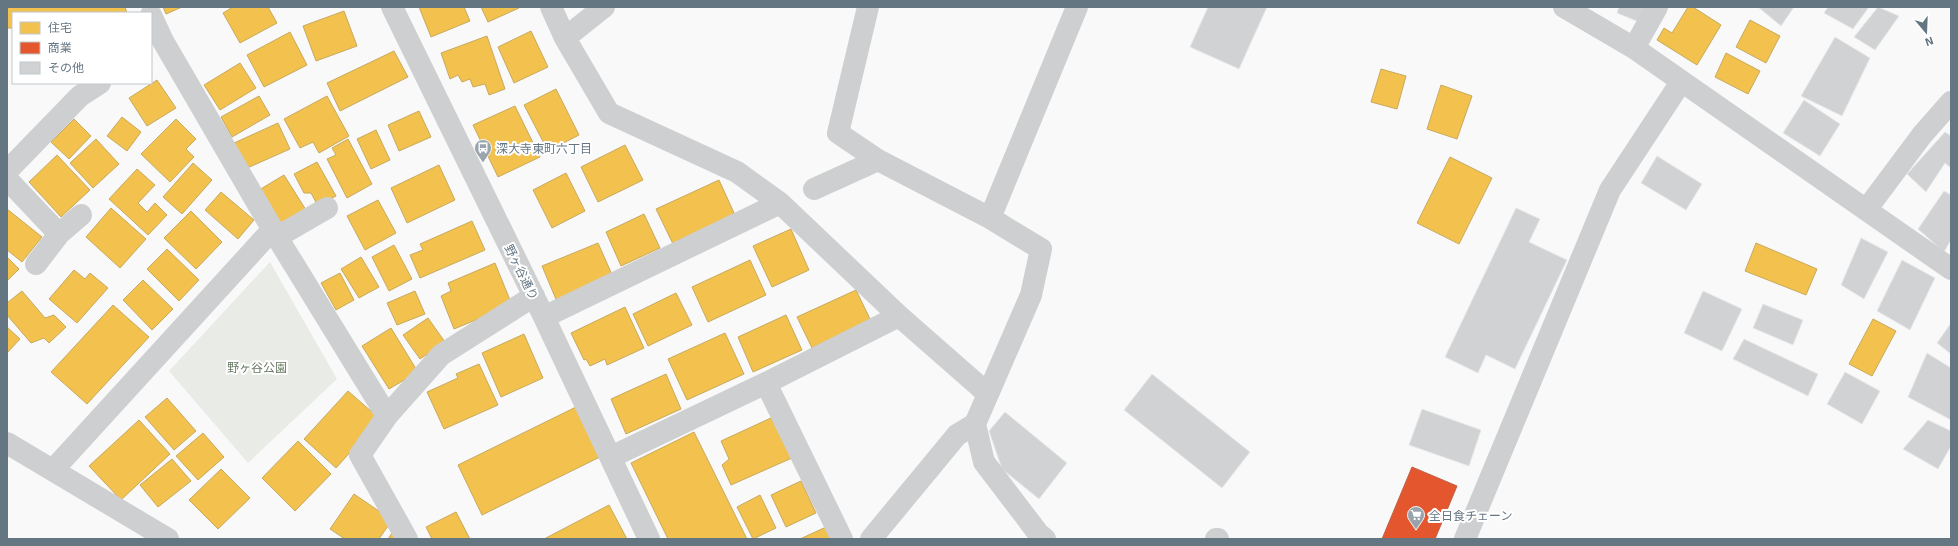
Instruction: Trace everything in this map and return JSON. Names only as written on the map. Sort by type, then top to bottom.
[{"type":"street","name":"野ヶ谷通り","points":[[392,7],[534,296],[650,539]]},
{"type":"street","points":[[551,7],[565,38],[609,113],[737,172],[780,203],[899,316],[988,394]]},
{"type":"street","points":[[565,38],[604,7]]},
{"type":"street","points":[[868,7],[838,133],[878,160],[990,218],[1041,248],[1031,295],[975,424],[957,436],[871,539]]},
{"type":"street","points":[[990,218],[1077,7]]},
{"type":"street","points":[[1564,7],[1634,48],[1951,269]]},
{"type":"street","points":[[1634,48],[1657,7]]},
{"type":"street","points":[[152,23],[157,45],[275,233],[387,416]]},
{"type":"street","points":[[1465,539],[1610,190],[1681,82]]},
{"type":"street","points":[[7,171],[80,96],[98,84]]},
{"type":"street","points":[[1866,210],[1922,135],[1951,102]]},
{"type":"street","points":[[814,189],[878,160]]},
{"type":"street","points":[[7,179],[59,234]]},
{"type":"street","points":[[544,317],[780,203]]},
{"type":"street","points":[[53,470],[275,233],[327,208]]},
{"type":"street","points":[[36,264],[59,234],[81,215]]},
{"type":"street","points":[[407,539],[360,455],[387,416],[441,355],[534,296]]},
{"type":"street","points":[[611,457],[766,383],[899,316]]},
{"type":"street","points":[[766,383],[842,539]]},
{"type":"street","points":[[975,424],[984,462],[1038,533],[1045,539]]},
{"type":"street","points":[[7,443],[168,539]]},
{"type":"green space","name":"野ヶ谷公園","points":[[270,262],[337,379],[248,463],[169,371]]},
{"type":"building: 住宅","points":[[7,7],[125,7],[127,12],[12,12],[12,28],[7,28]]},
{"type":"building: 住宅","points":[[163,7],[182,7],[166,14]]},
{"type":"building: 住宅","points":[[233,7],[268,7],[277,23],[240,43],[223,13]]},
{"type":"building: 住宅","points":[[419,7],[464,7],[470,21],[431,37]]},
{"type":"building: 住宅","points":[[481,7],[518,7],[519,8],[488,22]]},
{"type":"building: 住宅","points":[[1688,7],[1693,7],[1721,25],[1697,65],[1657,40],[1664,28],[1672,33]]},
{"type":"building: 住宅","points":[[344,11],[357,46],[316,61],[303,26]]},
{"type":"building: 住宅","points":[[1750,20],[1780,36],[1766,63],[1736,47]]},
{"type":"building: 住宅","points":[[531,31],[548,67],[514,83],[498,47]]},
{"type":"building: 住宅","points":[[290,32],[307,65],[264,87],[247,55]]},
{"type":"building: 住宅","points":[[487,36],[505,89],[489,95],[485,84],[473,87],[470,79],[462,82],[458,75],[450,79],[441,53]]},
{"type":"building: 住宅","points":[[394,51],[408,77],[340,111],[327,83]]},
{"type":"building: 住宅","points":[[1726,53],[1760,71],[1748,94],[1715,77]]},
{"type":"building: 住宅","points":[[240,63],[256,88],[220,110],[204,85]]},
{"type":"building: 住宅","points":[[1381,69],[1406,76],[1397,109],[1371,102]]},
{"type":"building: 住宅","points":[[157,80],[176,108],[147,126],[129,98]]},
{"type":"building: 住宅","points":[[1441,85],[1472,96],[1457,139],[1427,129]]},
{"type":"building: 住宅","points":[[556,89],[579,135],[548,151],[524,105]]},
{"type":"building: 住宅","points":[[259,96],[270,115],[232,137],[221,117]]},
{"type":"building: 住宅","points":[[327,96],[349,136],[319,153],[313,142],[300,148],[284,119]]},
{"type":"building: 住宅","points":[[515,106],[540,157],[498,177],[473,125]]},
{"type":"building: 住宅","points":[[419,111],[431,137],[399,151],[388,125]]},
{"type":"building: 住宅","points":[[122,117],[141,132],[127,151],[107,136]]},
{"type":"building: 住宅","points":[[74,119],[91,136],[69,159],[51,142]]},
{"type":"building: 住宅","points":[[176,119],[196,139],[186,149],[194,157],[170,182],[141,154]]},
{"type":"building: 住宅","points":[[278,123],[290,149],[245,169],[234,143]]},
{"type":"building: 住宅","points":[[376,130],[390,160],[371,169],[357,139]]},
{"type":"building: 住宅","points":[[96,139],[119,164],[93,188],[70,163]]},
{"type":"building: 住宅","points":[[348,139],[372,184],[347,198],[327,159],[336,155],[332,148]]},
{"type":"building: 住宅","points":[[625,145],[643,180],[598,202],[581,167]]},
{"type":"building: 住宅","points":[[57,155],[90,190],[61,217],[29,182]]},
{"type":"building: 住宅","points":[[1450,157],[1492,178],[1459,244],[1417,223]]},
{"type":"building: 住宅","points":[[317,162],[336,196],[318,206],[311,193],[304,193],[294,174]]},
{"type":"building: 住宅","points":[[193,163],[212,180],[182,214],[163,197]]},
{"type":"building: 住宅","points":[[439,165],[455,200],[407,223],[391,188]]},
{"type":"building: 住宅","points":[[137,169],[155,185],[138,203],[147,212],[155,203],[167,215],[148,235],[109,199]]},
{"type":"building: 住宅","points":[[566,173],[585,211],[552,228],[533,190]]},
{"type":"building: 住宅","points":[[284,175],[306,210],[280,225],[259,190]]},
{"type":"building: 住宅","points":[[719,180],[735,215],[673,244],[656,209]]},
{"type":"building: 住宅","points":[[221,192],[254,220],[238,239],[205,210]]},
{"type":"building: 住宅","points":[[378,200],[396,233],[365,250],[347,216]]},
{"type":"building: 住宅","points":[[111,208],[146,239],[120,268],[86,237]]},
{"type":"building: 住宅","points":[[7,209],[42,237],[22,262],[7,250]]},
{"type":"building: 住宅","points":[[191,211],[222,242],[196,269],[164,238]]},
{"type":"building: 住宅","points":[[644,214],[660,248],[621,266],[606,232]]},
{"type":"building: 住宅","points":[[472,221],[485,250],[420,278],[410,255],[423,250],[420,244]]},
{"type":"building: 住宅","points":[[791,229],[809,270],[772,287],[753,246]]},
{"type":"building: 住宅","points":[[598,243],[614,279],[558,304],[542,266]]},
{"type":"building: 住宅","points":[[1756,243],[1817,269],[1806,295],[1745,271]]},
{"type":"building: 住宅","points":[[394,245],[412,279],[389,291],[372,257]]},
{"type":"building: 住宅","points":[[167,249],[199,280],[179,301],[147,269]]},
{"type":"building: 住宅","points":[[7,257],[19,269],[7,281]]},
{"type":"building: 住宅","points":[[361,257],[379,287],[359,298],[341,269]]},
{"type":"building: 住宅","points":[[750,260],[766,295],[708,322],[692,287]]},
{"type":"building: 住宅","points":[[495,263],[512,305],[454,329],[441,296],[451,291],[448,283]]},
{"type":"building: 住宅","points":[[74,270],[85,279],[90,273],[108,288],[77,323],[49,299]]},
{"type":"building: 住宅","points":[[340,273],[354,300],[336,310],[321,283]]},
{"type":"building: 住宅","points":[[143,280],[173,309],[152,330],[123,300]]},
{"type":"building: 住宅","points":[[856,290],[871,321],[812,348],[797,317]]},
{"type":"building: 住宅","points":[[22,291],[45,318],[54,315],[66,327],[49,343],[44,338],[31,343],[7,315],[7,303]]},
{"type":"building: 住宅","points":[[415,291],[425,314],[397,325],[387,303]]},
{"type":"building: 住宅","points":[[676,293],[692,325],[648,346],[633,314]]},
{"type":"building: 住宅","points":[[113,305],[149,337],[87,404],[51,372]]},
{"type":"building: 住宅","points":[[625,307],[644,348],[607,365],[605,359],[590,366],[586,359],[584,360],[571,333]]},
{"type":"building: 住宅","points":[[786,315],[802,350],[753,372],[738,337]]},
{"type":"building: 住宅","points":[[428,318],[445,342],[420,359],[403,335]]},
{"type":"building: 住宅","points":[[1873,319],[1896,331],[1872,376],[1849,364]]},
{"type":"building: 住宅","points":[[7,327],[20,339],[7,353]]},
{"type":"building: 住宅","points":[[391,328],[418,372],[389,389],[362,346]]},
{"type":"building: 住宅","points":[[725,333],[744,374],[687,400],[668,359]]},
{"type":"building: 住宅","points":[[524,334],[543,378],[501,397],[482,353]]},
{"type":"building: 住宅","points":[[479,364],[498,405],[444,429],[427,392],[458,378],[456,374]]},
{"type":"building: 住宅","points":[[666,374],[681,409],[626,434],[611,399]]},
{"type":"building: 住宅","points":[[348,391],[380,419],[336,468],[304,439]]},
{"type":"building: 住宅","points":[[167,398],[196,431],[174,450],[145,417]]},
{"type":"building: 住宅","points":[[578,406],[602,456],[482,515],[458,465]]},
{"type":"building: 住宅","points":[[773,417],[792,458],[731,485],[722,465],[729,459],[721,441]]},
{"type":"building: 住宅","points":[[139,420],[170,454],[121,500],[89,466]]},
{"type":"building: 住宅","points":[[694,432],[747,539],[668,539],[631,463]]},
{"type":"building: 住宅","points":[[203,433],[224,457],[198,480],[176,456]]},
{"type":"building: 住宅","points":[[298,441],[331,474],[295,511],[262,478]]},
{"type":"building: 住宅","points":[[172,459],[191,481],[158,507],[140,485]]},
{"type":"building: 住宅","points":[[221,469],[250,498],[218,529],[189,500]]},
{"type":"building: 住宅","points":[[801,481],[816,513],[786,527],[771,495]]},
{"type":"building: 住宅","points":[[354,494],[392,520],[379,539],[345,539],[330,529]]},
{"type":"building: 住宅","points":[[760,495],[776,528],[753,539],[737,507]]},
{"type":"building: 住宅","points":[[609,505],[627,539],[544,539]]},
{"type":"building: 住宅","points":[[456,512],[470,539],[432,539],[426,527]]},
{"type":"building: 住宅","points":[[826,527],[832,539],[800,539]]},
{"type":"building: 住宅","points":[[392,533],[396,539],[388,539]]},
{"type":"building: 商業","points":[[1412,467],[1457,486],[1435,539],[1382,539]]},
{"type":"building: その他","points":[[1208,7],[1267,7],[1239,69],[1190,47]]},
{"type":"building: その他","points":[[1619,7],[1645,7],[1639,22],[1617,13]]},
{"type":"building: その他","points":[[1758,7],[1794,7],[1781,26]]},
{"type":"building: その他","points":[[1828,7],[1869,7],[1853,29],[1824,13]]},
{"type":"building: その他","points":[[1878,7],[1899,16],[1875,50],[1854,37]]},
{"type":"building: その他","points":[[1835,37],[1870,58],[1842,116],[1801,96]]},
{"type":"building: その他","points":[[1804,100],[1840,124],[1820,156],[1783,133]]},
{"type":"building: その他","points":[[1945,132],[1951,136],[1951,168],[1945,163],[1926,192],[1907,174]]},
{"type":"building: その他","points":[[1657,156],[1702,184],[1686,210],[1641,183]]},
{"type":"building: その他","points":[[1944,191],[1951,195],[1951,240],[1944,252],[1918,229]]},
{"type":"building: その他","points":[[1516,208],[1540,219],[1529,242],[1567,260],[1515,369],[1486,355],[1478,373],[1445,357]]},
{"type":"building: その他","points":[[1861,238],[1888,252],[1864,299],[1841,285]]},
{"type":"building: その他","points":[[1902,260],[1935,278],[1910,330],[1877,311]]},
{"type":"building: その他","points":[[1703,291],[1742,309],[1722,351],[1684,333]]},
{"type":"building: その他","points":[[1763,304],[1803,320],[1793,345],[1753,328]]},
{"type":"building: その他","points":[[1951,323],[1951,354],[1937,343]]},
{"type":"building: その他","points":[[1744,339],[1818,374],[1808,396],[1733,359]]},
{"type":"building: その他","points":[[1927,353],[1951,368],[1951,420],[1908,397]]},
{"type":"building: その他","points":[[1845,372],[1880,391],[1862,424],[1827,404]]},
{"type":"building: その他","points":[[1152,374],[1250,452],[1222,488],[1124,410]]},
{"type":"building: その他","points":[[1422,409],[1481,430],[1469,466],[1409,445]]},
{"type":"building: その他","points":[[1005,412],[1067,463],[1039,499],[1002,469],[989,431]]},
{"type":"building: その他","points":[[1928,420],[1951,431],[1951,446],[1938,469],[1903,449]]},
{"type":"place","name":"深大寺東町六丁目","points":[[483,163]]},
{"type":"place","name":"全日食チェーン","points":[[1416,530]]}]
